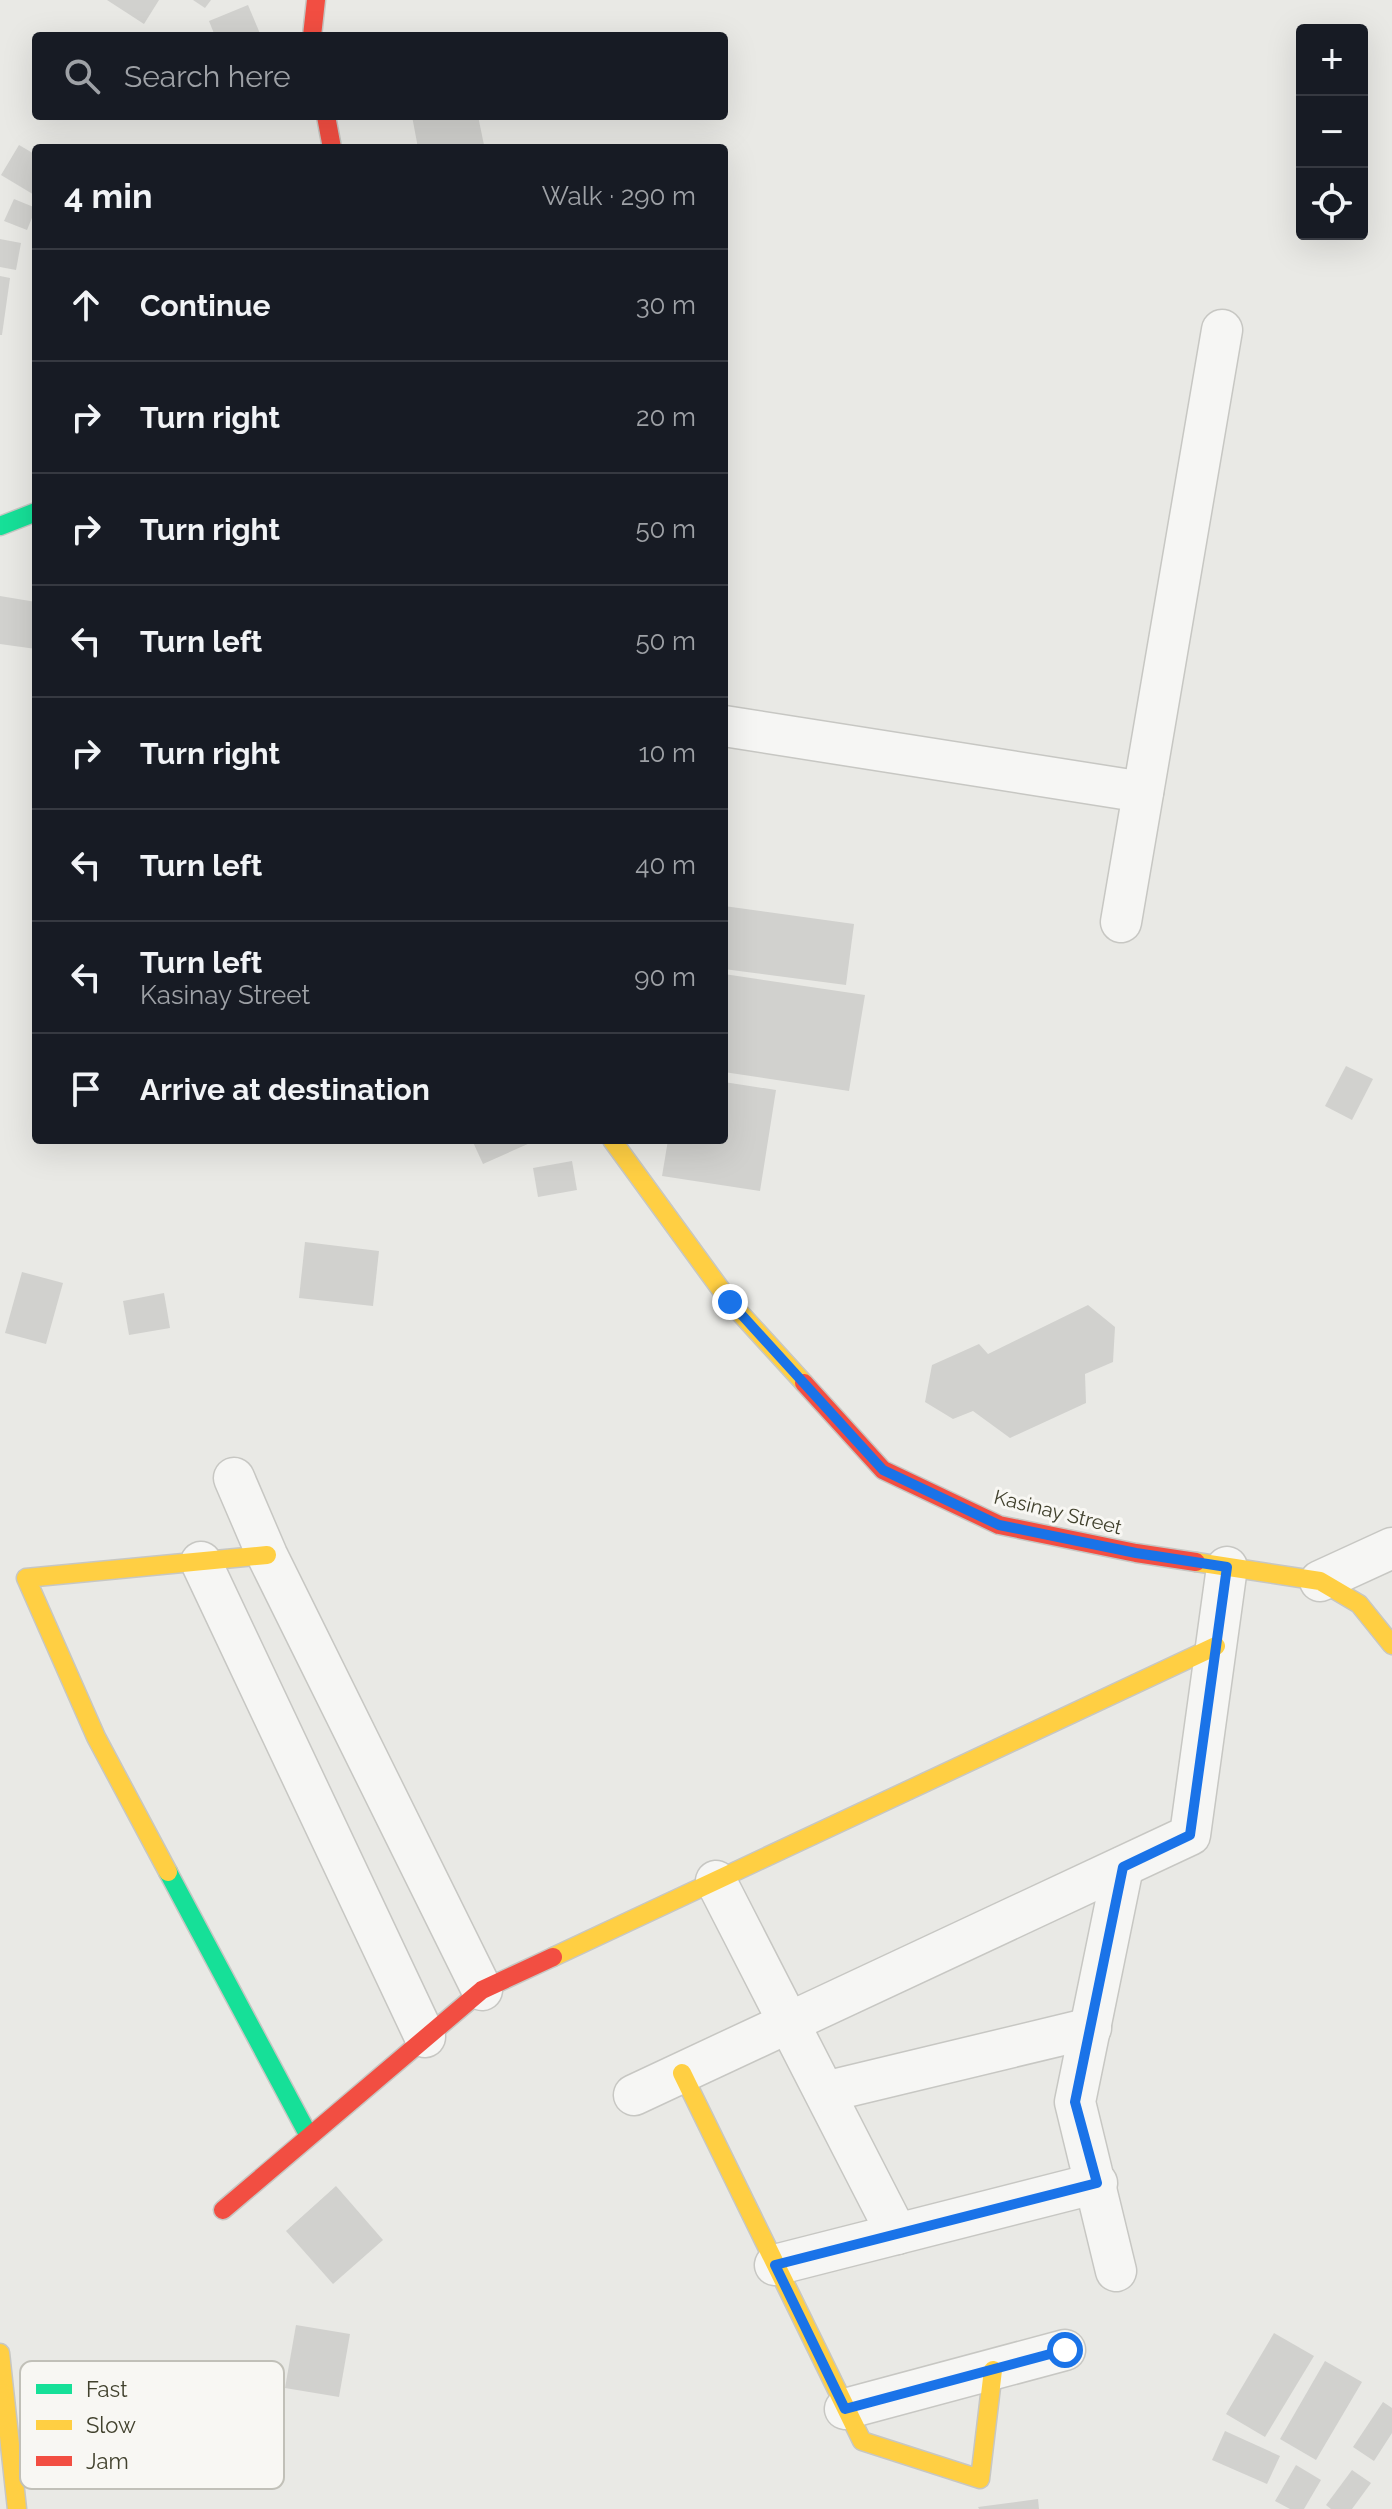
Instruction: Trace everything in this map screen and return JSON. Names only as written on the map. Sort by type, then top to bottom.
[{"type":"street","points":[[312,32],[316,0]]},
{"type":"street","points":[[327,120],[331,144]]},
{"type":"street","points":[[1121,922],[1222,330]]},
{"type":"street","points":[[0,526],[32,514]]},
{"type":"street","points":[[728,727],[1143,792]]},
{"type":"street","name":"Kasinay Street","points":[[615,1144],[730,1302],[883,1470],[999,1525],[1136,1553],[1320,1581],[1375,1603],[1392,1645]]},
{"type":"street","points":[[234,1478],[267,1555],[482,1990]]},
{"type":"street","points":[[1320,1581],[1392,1548]]},
{"type":"street","points":[[267,1555],[26,1578],[96,1737],[309,2136]]},
{"type":"street","points":[[201,1562],[425,2037]]},
{"type":"street","points":[[634,2095],[1190,1835],[1227,1567]]},
{"type":"street","points":[[223,2210],[482,1990],[1216,1646]]},
{"type":"street","points":[[1116,2271],[1075,2102],[1123,1867]]},
{"type":"street","points":[[716,1881],[897,2234]]},
{"type":"street","points":[[825,2092],[1091,2028]]},
{"type":"street","points":[[682,2073],[862,2441],[980,2479],[993,2370]]},
{"type":"street","points":[[775,2265],[1097,2183]]},
{"type":"street","points":[[845,2409],[1065,2350]]},
{"type":"street","points":[[0,2353],[17,2509]]},
{"type":"building","points":[[107,0],[159,0],[144,24]]},
{"type":"building","points":[[193,0],[211,0],[205,8]]},
{"type":"building","points":[[248,5],[259,32],[213,32],[209,21]]},
{"type":"building","points":[[413,120],[479,120],[484,144],[417,144]]},
{"type":"building","points":[[19,145],[32,153],[32,194],[1,175]]},
{"type":"building","points":[[14,199],[32,206],[27,230],[4,221]]},
{"type":"building","points":[[0,239],[21,243],[16,270],[0,267]]},
{"type":"building","points":[[0,276],[10,278],[2,335],[0,335]]},
{"type":"building","points":[[0,596],[32,601],[32,648],[0,644]]},
{"type":"building","points":[[728,907],[854,924],[846,985],[728,970]]},
{"type":"building","points":[[728,975],[865,995],[849,1091],[728,1073]]},
{"type":"building","points":[[1346,1066],[1373,1079],[1352,1120],[1325,1106]]},
{"type":"building","points":[[728,1083],[776,1090],[760,1191],[662,1176],[667,1144],[728,1144]]},
{"type":"building","points":[[474,1144],[528,1144],[483,1164]]},
{"type":"building","points":[[572,1161],[577,1190],[538,1197],[533,1168]]},
{"type":"building","points":[[305,1242],[379,1251],[373,1306],[299,1298]]},
{"type":"building","points":[[22,1272],[63,1283],[46,1344],[5,1333]]},
{"type":"building","points":[[164,1293],[170,1328],[129,1335],[123,1301]]},
{"type":"building","points":[[1088,1305],[1115,1327],[1113,1362],[1085,1374],[1086,1403],[1010,1438],[973,1411],[953,1419],[925,1402],[932,1365],[979,1344],[988,1354]]},
{"type":"building","points":[[336,2186],[383,2240],[333,2284],[286,2231]]},
{"type":"building","points":[[296,2325],[350,2334],[339,2397],[285,2388]]},
{"type":"building","points":[[1274,2333],[1314,2356],[1265,2437],[1226,2414]]},
{"type":"building","points":[[1325,2361],[1362,2382],[1316,2460],[1280,2439]]},
{"type":"building","points":[[1383,2402],[1392,2408],[1392,2433],[1374,2461],[1353,2447]]},
{"type":"building","points":[[1225,2431],[1280,2456],[1267,2484],[1212,2460]]},
{"type":"building","points":[[1296,2465],[1321,2480],[1304,2509],[1290,2509],[1275,2501]]},
{"type":"building","points":[[1352,2470],[1371,2483],[1352,2509],[1331,2509],[1326,2505]]},
{"type":"building","points":[[1038,2499],[1039,2509],[978,2507]]},
{"type":"traffic: fast","points":[[0,526],[32,514]]},
{"type":"traffic: fast","points":[[168,1872],[309,2136]]},
{"type":"traffic: slow","points":[[615,1144],[730,1302],[804,1383]]},
{"type":"traffic: slow","points":[[168,1872],[96,1737],[26,1578],[267,1555]]},
{"type":"traffic: slow","points":[[1196,1562],[1320,1581],[1359,1604],[1392,1645]]},
{"type":"traffic: slow","points":[[553,1957],[1216,1646]]},
{"type":"traffic: slow","points":[[682,2073],[862,2441],[980,2479],[993,2370]]},
{"type":"traffic: slow","points":[[0,2353],[17,2509]]},
{"type":"traffic: jam","points":[[312,32],[316,0]]},
{"type":"traffic: jam","points":[[327,120],[331,144]]},
{"type":"traffic: jam","points":[[804,1383],[883,1470],[999,1525],[1196,1562]]},
{"type":"traffic: jam","points":[[223,2210],[482,1990],[553,1957]]},
{"type":"route","points":[[730,1302],[883,1470],[999,1525],[1136,1553],[1227,1567],[1190,1835],[1123,1867],[1075,2102],[1097,2183],[775,2265],[845,2409],[1065,2350]]}]
